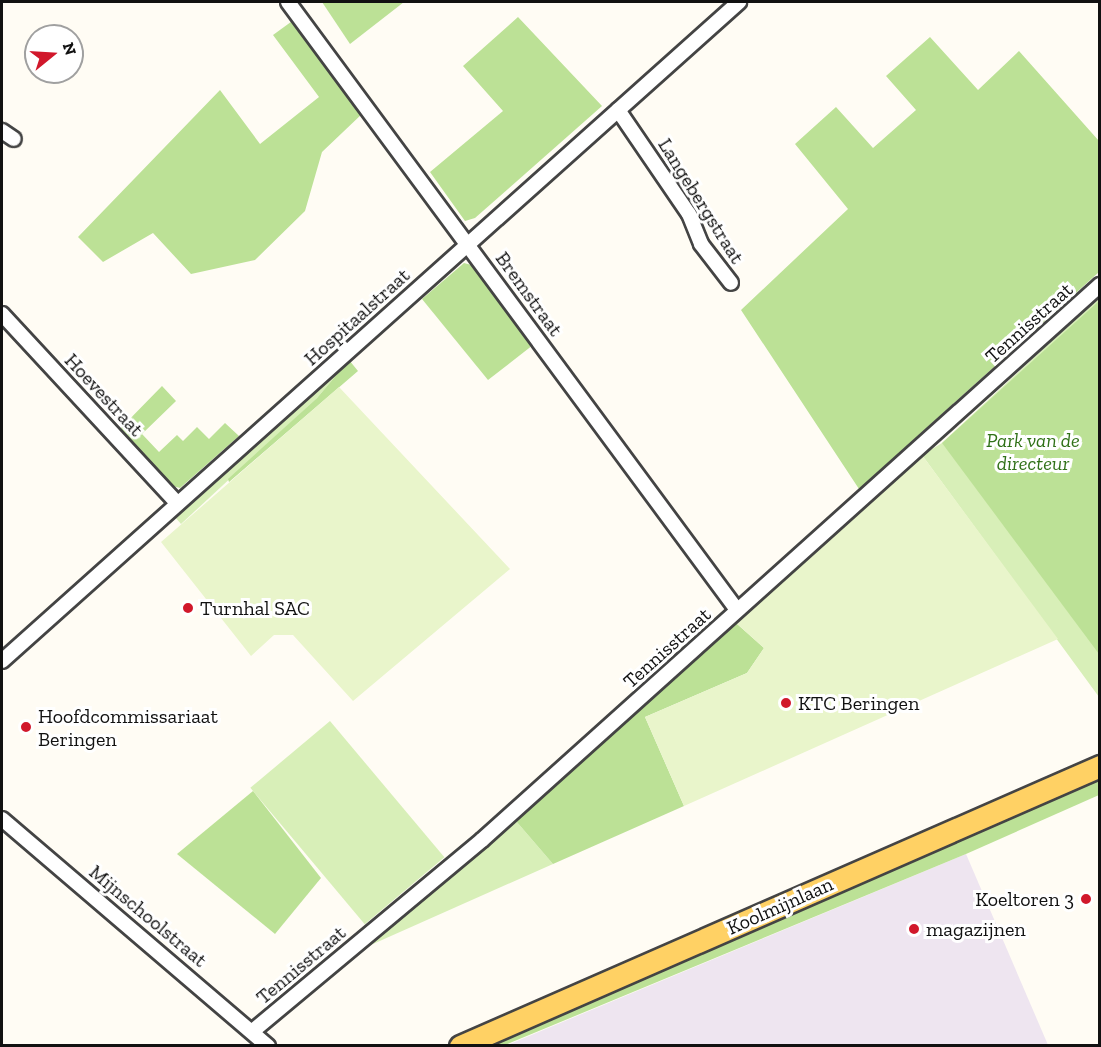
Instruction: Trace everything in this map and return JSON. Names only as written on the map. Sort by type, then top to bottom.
[{"type":"main road","name":"Koolmijnlaan","points":[[460,1046],[1100,766]]},
{"type":"street","name":"Bremstraat","points":[[288,2],[738,610]]},
{"type":"street","name":"Hospitaalstraat","points":[[2,661],[739,2]]},
{"type":"street","name":"Langebergstraat","points":[[618,110],[689,214],[701,244],[731,283]]},
{"type":"street","points":[[2,130],[14,139]]},
{"type":"street","name":"Tennisstraat","points":[[254,1030],[482,840],[1100,285]]},
{"type":"street","name":"Hoevestraat","points":[[2,314],[177,503]]},
{"type":"street","name":"Mijnschoolstraat","points":[[2,819],[254,1030],[268,1046]]},
{"type":"shaded area","name":"magazijnen","points":[[966,854],[1048,1045],[505,1046]]},
{"type":"green space","points":[[322,2],[404,2],[350,44]]},
{"type":"green space","points":[[518,17],[602,106],[475,218],[465,221],[430,172],[503,111],[463,66]]},
{"type":"green space","points":[[295,19],[363,113],[322,152],[305,211],[255,260],[191,274],[153,233],[103,262],[78,237],[220,90],[260,144],[319,97],[273,35]]},
{"type":"green space","points":[[930,37],[978,90],[1019,51],[1099,141],[1099,272],[859,489],[741,310],[848,209],[795,144],[836,107],[873,148],[916,110],[886,76]]},
{"type":"green space","points":[[464,263],[475,266],[533,345],[488,380],[422,299]]},
{"type":"green space","name":"Park van de directeur","points":[[1099,297],[1099,697],[922,455],[942,443]]},
{"type":"green space","name":"Park van de directeur","points":[[1099,301],[1099,654],[942,443]]},
{"type":"green space","points":[[349,360],[317,398],[181,524],[175,517]]},
{"type":"green space","points":[[349,360],[358,371],[229,482],[228,479],[317,398]]},
{"type":"green space","points":[[162,386],[176,401],[142,434],[159,452],[177,435],[183,441],[197,427],[209,439],[225,423],[239,436],[180,488],[169,485],[118,431]]},
{"type":"green space","points":[[339,387],[510,569],[353,701],[293,635],[274,635],[251,656],[161,542]]},
{"type":"green space","points":[[922,455],[1058,639],[684,806],[645,717],[747,673],[764,648],[736,623]]},
{"type":"green space","points":[[736,623],[764,648],[747,673],[645,717],[684,806],[553,864],[516,821]]},
{"type":"green space","points":[[330,721],[444,857],[365,924],[250,788]]},
{"type":"green space","points":[[1099,780],[1099,795],[966,854],[505,1045],[488,1045]]},
{"type":"green space","points":[[253,791],[321,878],[275,934],[177,854]]},
{"type":"green space","points":[[516,821],[553,864],[364,948]]},
{"type":"place","name":"Turnhal SAC","points":[[188,608]]},
{"type":"place","name":"KTC Beringen","points":[[786,703]]},
{"type":"place","name":"Hoofdcommissariaat Beringen","points":[[26,727]]},
{"type":"place","name":"Koeltoren 3","points":[[1086,899]]},
{"type":"place","name":"magazijnen","points":[[914,929]]}]
